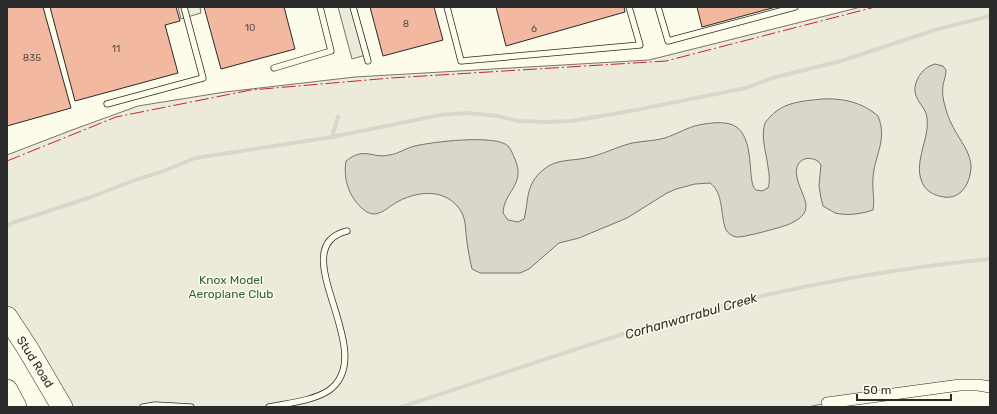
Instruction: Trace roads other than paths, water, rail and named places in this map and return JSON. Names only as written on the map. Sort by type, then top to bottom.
[{"type":"highway","name":"Stud Road","points":[[7,317],[28,349],[62,407]]},
{"type":"highway","points":[[7,390],[16,407]]},
{"type":"street","points":[[827,403],[960,385],[990,387]]},
{"type":"lane","points":[[107,104],[203,78],[184,7]]},
{"type":"lane","points":[[274,68],[331,51],[320,7]]},
{"type":"lane","points":[[354,7],[368,61]]},
{"type":"lane","points":[[447,7],[461,61],[640,45],[629,7]]},
{"type":"lane","points":[[658,7],[668,41],[795,7]]},
{"type":"lane","points":[[269,407],[306,399],[327,391],[336,384],[344,369],[344,340],[324,274],[323,259],[330,239],[337,234],[346,231]]},
{"type":"lane","points":[[143,407],[155,405],[191,407]]},
{"type":"waterway","points":[[332,137],[440,115],[467,113],[498,116],[518,121],[546,122],[572,121],[636,110],[746,88],[772,78],[841,61],[938,29],[990,16]]},
{"type":"waterway","points":[[7,226],[164,171],[195,158],[332,137],[338,117]]},
{"type":"waterway","name":"Corhanwarrabul Creek","points":[[401,407],[612,337],[721,306],[797,288],[874,274],[990,259]]},
{"type":"park label","name":"Knox Model Aeroplane Club","points":[[231,287]]}]
